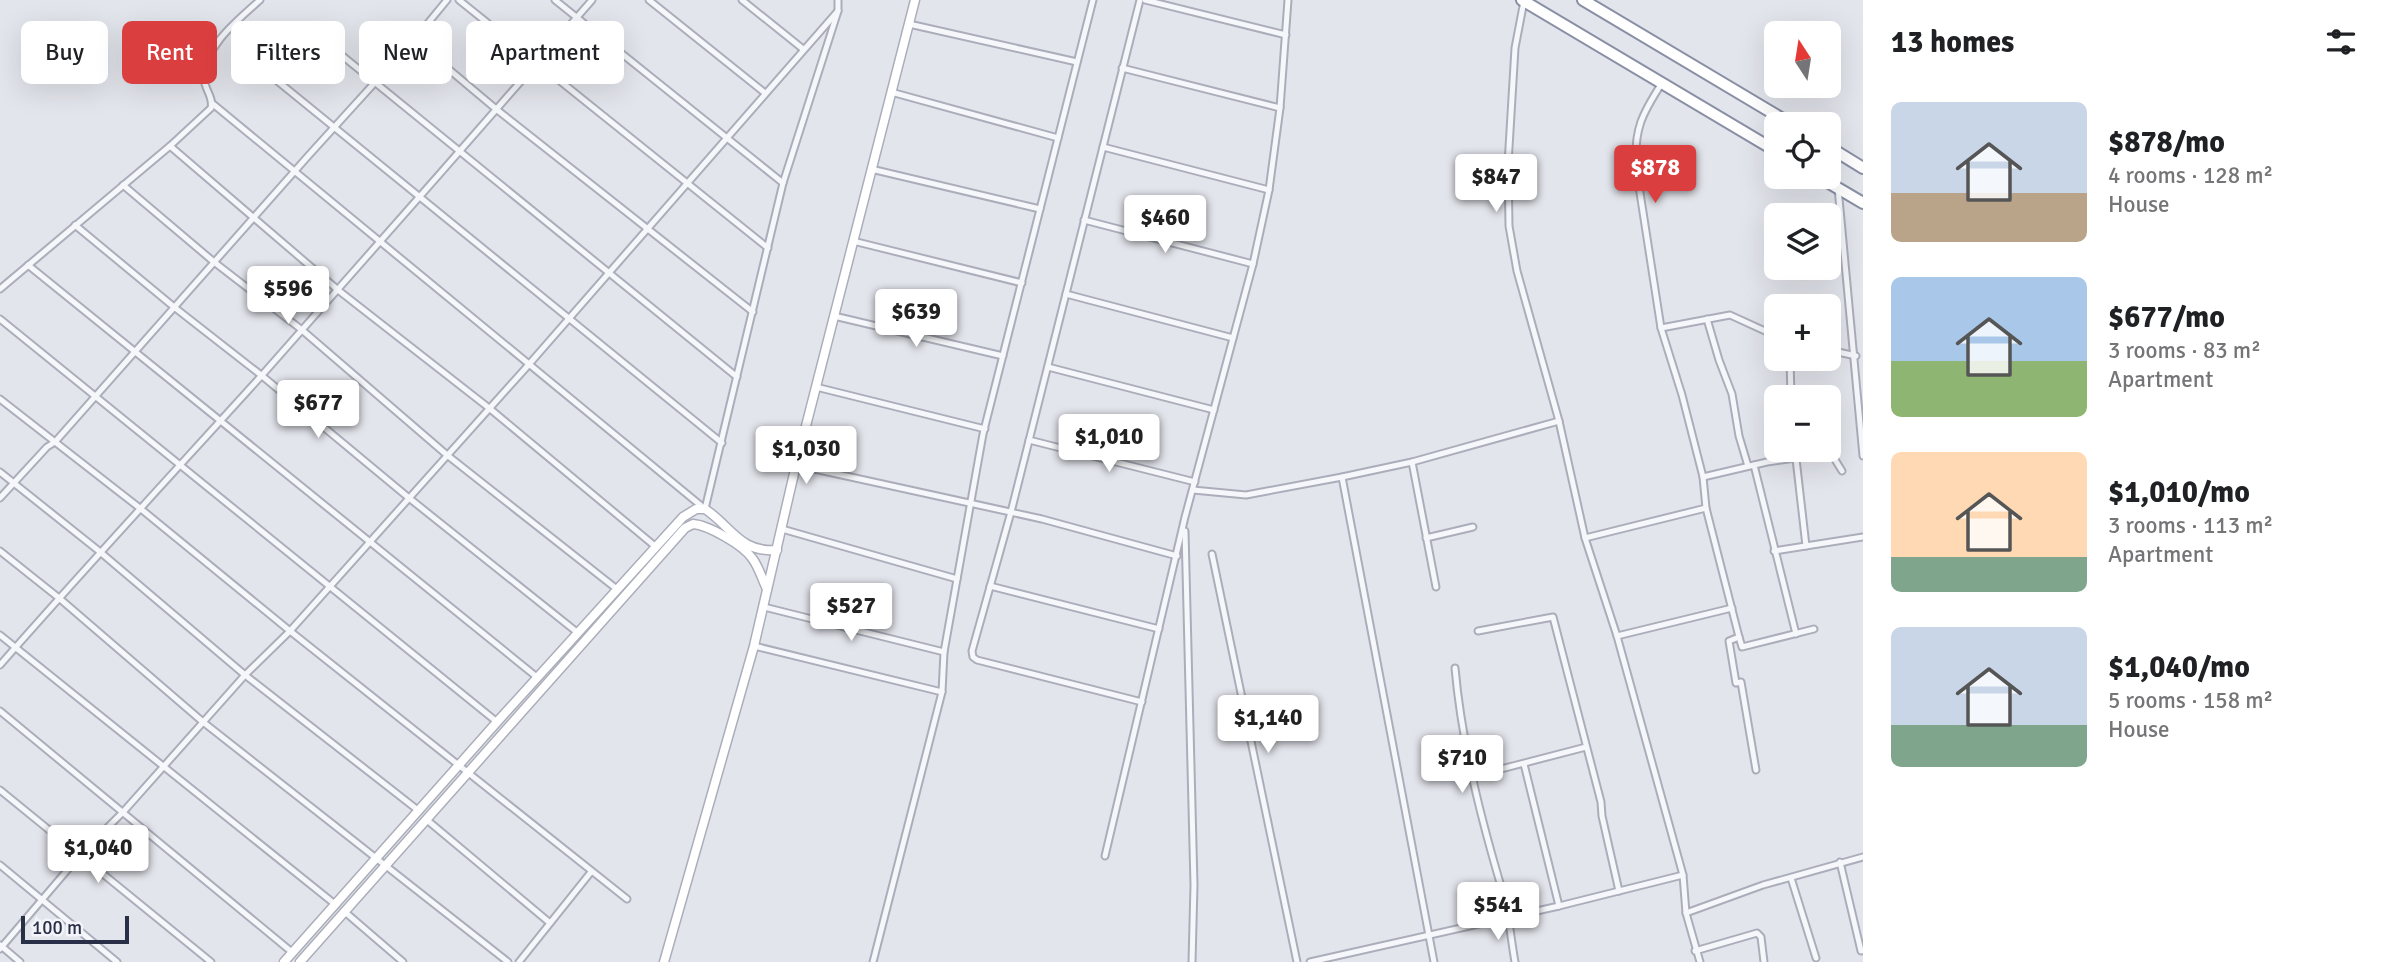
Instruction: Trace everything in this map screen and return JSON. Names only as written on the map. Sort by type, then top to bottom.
[{"type":"highway","points":[[1583,0],[1771,112]]},
{"type":"highway","points":[[1523,1],[1764,144]]},
{"type":"highway","points":[[1841,154],[1863,168]]},
{"type":"highway","points":[[1840,189],[1863,202]]},
{"type":"street","points":[[260,0],[237,21],[211,54],[205,69],[204,82],[212,104],[530,363],[747,545],[759,551],[777,550]]},
{"type":"street","points":[[430,21],[447,0]]},
{"type":"street","points":[[459,0],[485,21]]},
{"type":"street","points":[[555,0],[783,183]]},
{"type":"street","points":[[573,21],[592,0]]},
{"type":"street","points":[[649,0],[765,93]]},
{"type":"street","points":[[742,0],[803,49]]},
{"type":"street","points":[[705,509],[783,183],[838,11],[838,0]]},
{"type":"street","points":[[664,962],[754,646],[796,465],[915,0]]},
{"type":"street","points":[[873,962],[942,692],[944,652],[985,429],[1093,0]]},
{"type":"street","points":[[1142,702],[976,660],[972,651],[1011,512],[1122,68],[1142,0],[1286,35]]},
{"type":"street","points":[[1105,856],[1185,517],[1253,264],[1269,190],[1280,108],[1288,0]]},
{"type":"street","points":[[1523,1],[1516,48],[1508,164],[1509,226],[1517,271],[1559,421],[1585,538],[1617,636],[1683,875],[1686,913],[1700,962]]},
{"type":"street","points":[[20,962],[1,947],[41,899],[370,542],[838,11]]},
{"type":"street","points":[[909,24],[1077,62]]},
{"type":"street","points":[[345,58],[359,69]]},
{"type":"street","points":[[1122,68],[1280,108]]},
{"type":"street","points":[[452,72],[753,312]]},
{"type":"street","points":[[1662,83],[1644,111],[1635,145],[1661,328],[1703,477],[1706,508],[1739,637],[1742,647],[1814,629]]},
{"type":"street","points":[[281,84],[722,443]]},
{"type":"street","points":[[0,498],[47,447],[55,442],[373,84]]},
{"type":"street","points":[[377,84],[737,377]]},
{"type":"street","points":[[0,665],[99,551],[141,509],[380,243],[518,84]]},
{"type":"street","points":[[563,84],[768,248]]},
{"type":"street","points":[[891,92],[1058,138]]},
{"type":"street","points":[[0,289],[170,146],[212,104]]},
{"type":"street","points":[[170,146],[338,290],[489,408],[656,547]]},
{"type":"street","points":[[1103,147],[1269,190]]},
{"type":"street","points":[[872,169],[1040,209]]},
{"type":"street","points":[[123,185],[214,262],[302,330],[447,455],[618,590]]},
{"type":"street","points":[[1838,189],[1856,356],[1863,456]]},
{"type":"street","points":[[1084,220],[1253,264]]},
{"type":"street","points":[[75,225],[579,633]]},
{"type":"street","points":[[853,242],[1021,283]]},
{"type":"street","points":[[28,265],[538,678]]},
{"type":"street","points":[[1066,294],[1233,338]]},
{"type":"street","points":[[834,316],[1003,356]]},
{"type":"street","points":[[1661,328],[1730,316],[1764,331]]},
{"type":"street","points":[[0,319],[497,722]]},
{"type":"street","points":[[1707,319],[1718,360],[1732,394],[1739,436],[1751,466],[1796,634]]},
{"type":"street","points":[[1841,353],[1856,356]]},
{"type":"street","points":[[1048,367],[1214,410]]},
{"type":"street","points":[[816,387],[985,429]]},
{"type":"street","points":[[0,399],[627,899]]},
{"type":"street","points":[[1193,490],[1246,495],[1342,477],[1412,462],[1559,421]]},
{"type":"street","points":[[1029,440],[1195,482]]},
{"type":"street","points":[[1412,462],[1436,587]]},
{"type":"street","points":[[1703,477],[1777,462]]},
{"type":"street","points":[[1796,462],[1806,546]]},
{"type":"street","points":[[1837,462],[1843,471]]},
{"type":"street","points":[[796,465],[1011,512],[1177,556]]},
{"type":"street","points":[[0,472],[99,551],[245,675],[419,811]]},
{"type":"street","points":[[1342,477],[1434,962]]},
{"type":"street","points":[[1585,538],[1706,508]]},
{"type":"street","points":[[284,962],[673,527],[689,513],[705,509]]},
{"type":"street","points":[[1185,517],[1194,885],[1192,962]]},
{"type":"street","points":[[303,961],[689,526],[697,524],[705,527],[747,552],[767,590]]},
{"type":"street","points":[[1426,538],[1473,527]]},
{"type":"street","points":[[782,529],[957,579]]},
{"type":"street","points":[[1774,551],[1863,537]]},
{"type":"street","points":[[0,551],[204,722],[508,962]]},
{"type":"street","points":[[1212,554],[1297,962]]},
{"type":"street","points":[[990,586],[1159,629]]},
{"type":"street","points":[[764,607],[944,652]]},
{"type":"street","points":[[1617,636],[1732,608]]},
{"type":"street","points":[[1478,631],[1553,617],[1601,802],[1619,891]]},
{"type":"street","points":[[0,635],[336,905]]},
{"type":"street","points":[[1739,637],[1729,640],[1736,683],[1741,682],[1756,769]]},
{"type":"street","points":[[754,646],[942,692]]},
{"type":"street","points":[[1455,668],[1460,720],[1475,796],[1503,892],[1515,962]]},
{"type":"street","points":[[0,711],[293,953]]},
{"type":"street","points":[[1501,769],[1586,747]]},
{"type":"street","points":[[1524,764],[1559,906]]},
{"type":"street","points":[[0,790],[211,962]]},
{"type":"street","points":[[427,820],[550,923]]},
{"type":"street","points":[[1686,913],[1763,885],[1863,857]]},
{"type":"street","points":[[1840,862],[1861,951]]},
{"type":"street","points":[[0,865],[117,962]]},
{"type":"street","points":[[519,962],[591,872]]},
{"type":"street","points":[[1310,962],[1683,875]]},
{"type":"street","points":[[1791,878],[1816,958]]},
{"type":"street","points":[[345,912],[403,962]]},
{"type":"street","points":[[1695,951],[1757,933],[1764,962]]}]
